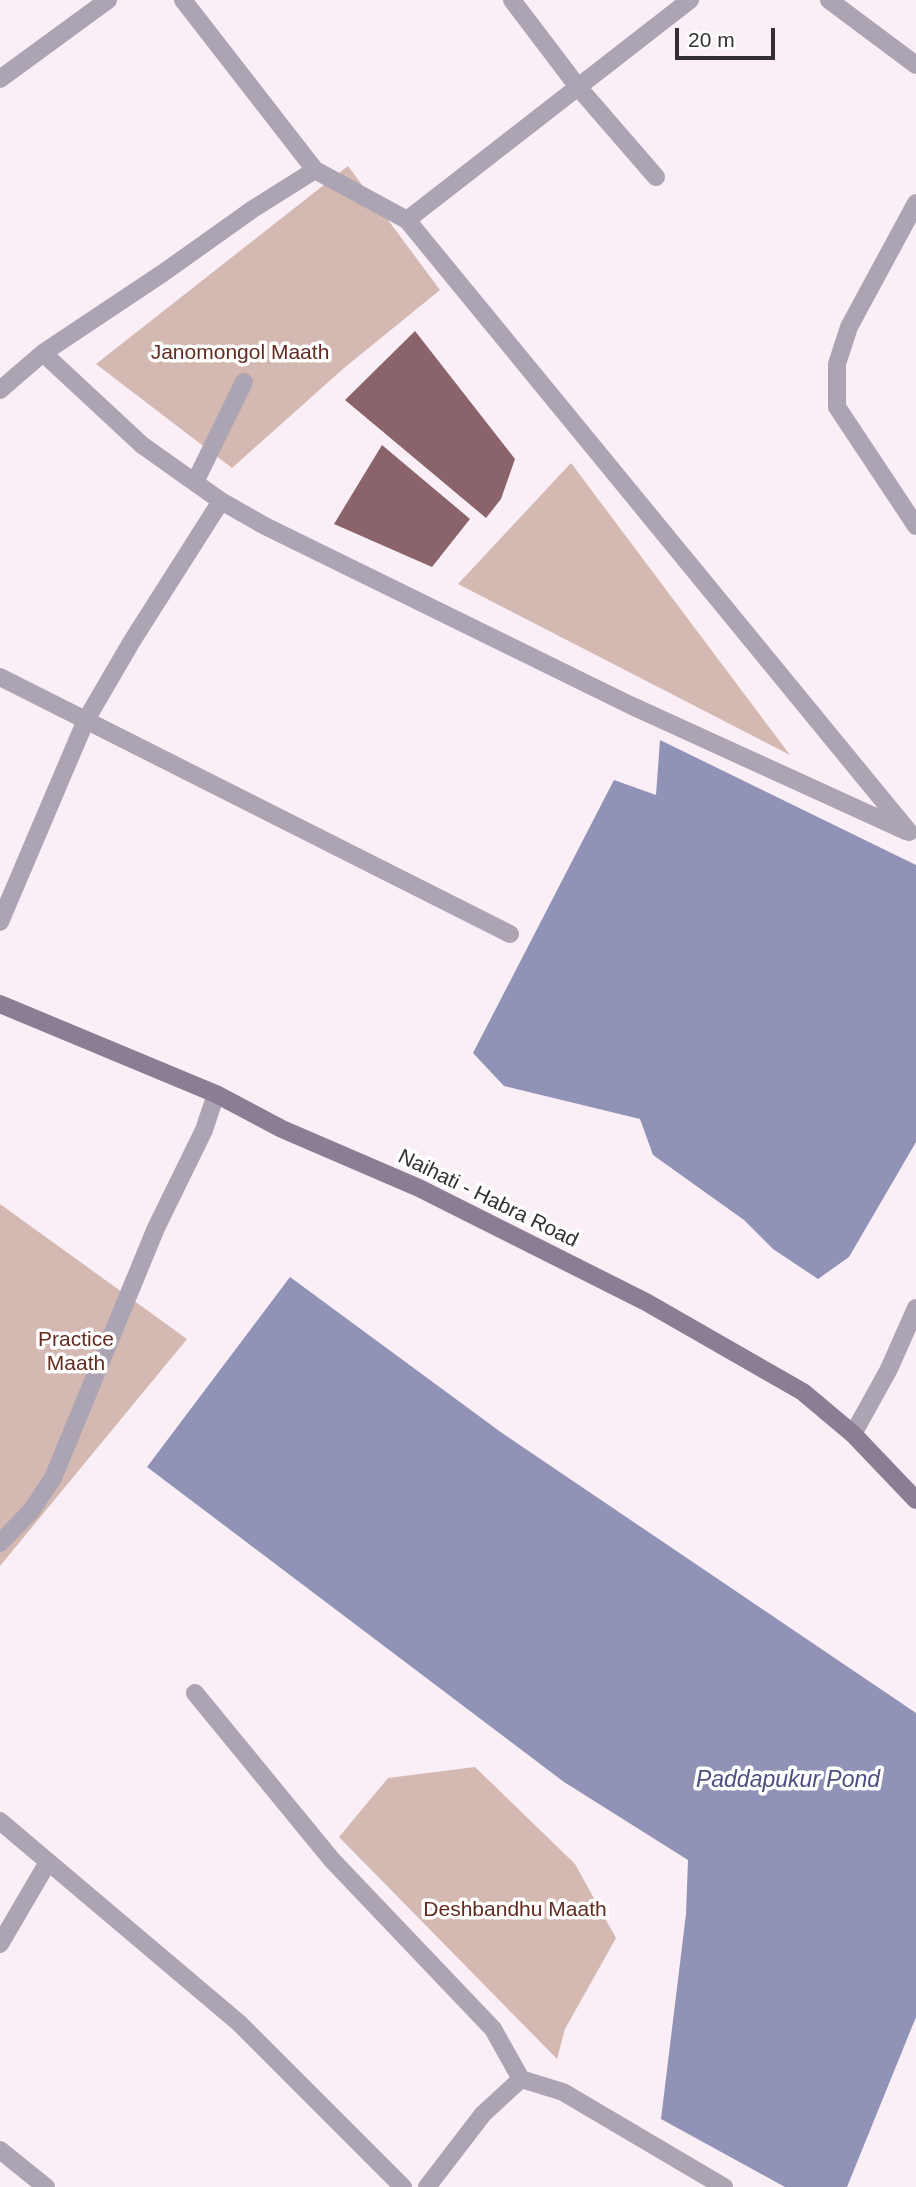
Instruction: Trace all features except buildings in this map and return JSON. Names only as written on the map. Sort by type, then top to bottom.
[{"type":"main road","name":"Naihati - Habra Road","points":[[0,1004],[216,1094],[282,1129],[419,1188],[646,1302],[803,1392],[853,1433],[916,1500]]},
{"type":"street","points":[[0,79],[108,0]]},
{"type":"street","points":[[183,0],[315,170],[407,220],[914,829]]},
{"type":"street","points":[[512,0],[578,87],[656,177]]},
{"type":"street","points":[[407,220],[690,0]]},
{"type":"street","points":[[830,0],[916,65]]},
{"type":"street","points":[[0,390],[43,353],[253,209],[315,170]]},
{"type":"street","points":[[916,203],[849,327],[837,364],[836,407],[916,526]]},
{"type":"street","points":[[43,353],[142,445],[221,500],[265,526],[630,705],[914,829]]},
{"type":"street","points":[[195,482],[244,382]]},
{"type":"street","points":[[0,922],[86,719],[221,500]]},
{"type":"street","points":[[0,677],[510,934]]},
{"type":"street","points":[[0,1543],[31,1511],[53,1478],[156,1228],[204,1130],[216,1094]]},
{"type":"street","points":[[853,1433],[889,1368],[916,1308]]},
{"type":"street","points":[[195,1693],[332,1860],[493,2029],[521,2079],[563,2092],[724,2187]]},
{"type":"street","points":[[0,1821],[239,2023],[403,2187]]},
{"type":"street","points":[[0,1944],[48,1862]]},
{"type":"street","points":[[427,2187],[483,2114],[521,2079]]},
{"type":"street","points":[[0,2150],[46,2187]]},
{"type":"green space","name":"Janomongol Maath","points":[[348,166],[440,290],[344,368],[232,468],[96,364]]},
{"type":"green space","points":[[571,463],[790,755],[458,584]]},
{"type":"green space","name":"Practice Maath","points":[[0,1204],[187,1339],[0,1566]]},
{"type":"green space","name":"Deshbandhu Maath","points":[[475,1767],[575,1864],[616,1938],[565,2029],[557,2059],[339,1837],[388,1778]]},
{"type":"water","points":[[660,740],[916,865],[916,1142],[849,1257],[818,1279],[773,1249],[744,1220],[653,1155],[640,1119],[504,1086],[473,1053],[614,780],[656,795]]},
{"type":"water","name":"Paddapukur Pond","points":[[290,1277],[502,1433],[916,1713],[916,2017],[847,2187],[785,2187],[661,2119],[686,1914],[688,1860],[564,1782],[147,1467]]}]
